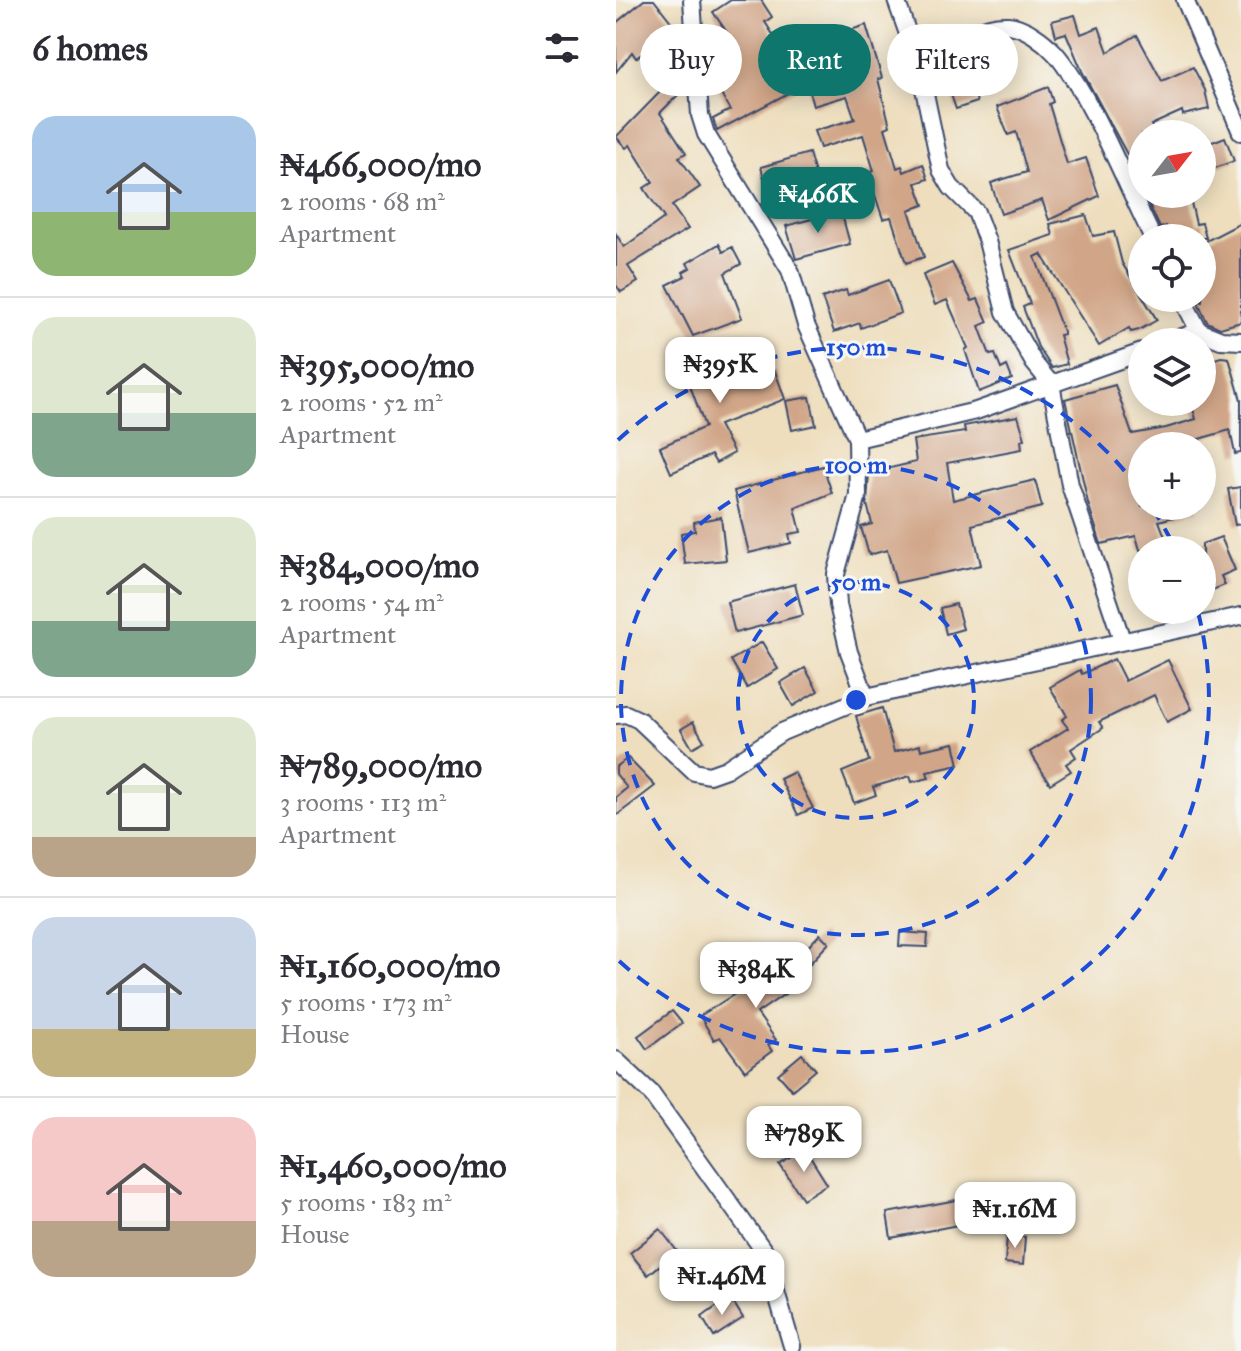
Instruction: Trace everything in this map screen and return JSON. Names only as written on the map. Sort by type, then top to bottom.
[{"type":"street","points":[[692,0],[700,115],[706,134],[790,270],[806,325],[857,439],[858,495],[836,574],[838,605],[849,652],[866,697]]},
{"type":"street","points":[[896,0],[904,24]]},
{"type":"street","points":[[1185,0],[1241,132]]},
{"type":"street","points":[[1018,28],[1031,33],[1054,52],[1082,95],[1146,224]]},
{"type":"street","points":[[925,96],[941,170],[951,187],[976,212],[987,241],[1005,312],[1034,363],[1051,384],[1070,485],[1122,640]]},
{"type":"street","points":[[1216,338],[1241,341]]},
{"type":"street","points":[[857,439],[976,411],[1128,357]]},
{"type":"street","points":[[616,715],[626,714],[639,720],[694,772],[709,775],[726,769],[782,732],[866,697],[1241,616]]},
{"type":"street","points":[[616,1060],[650,1092],[764,1251],[792,1346]]},
{"type":"building","points":[[644,0],[654,0],[673,24],[640,24],[640,55],[636,58],[632,52],[616,72],[616,23]]},
{"type":"building","points":[[731,0],[761,0],[772,17],[766,24],[758,24],[758,96],[783,96],[717,131],[713,119],[730,110],[722,96],[742,96],[742,24],[721,24],[713,12]]},
{"type":"building","points":[[1075,15],[1081,34],[1099,27],[1108,52],[1137,35],[1162,81],[1193,67],[1205,90],[1209,109],[1183,115],[1182,111],[1162,120],[1128,120],[1128,156],[1082,71],[1066,33],[1056,36],[1052,21]]},
{"type":"building","points":[[871,42],[882,78],[878,79],[890,126],[885,128],[897,168],[902,166],[904,172],[923,164],[928,179],[916,183],[924,205],[909,210],[924,257],[906,263],[891,217],[883,219],[874,192],[851,201],[843,183],[874,171],[863,135],[820,148],[814,131],[855,119],[847,96],[871,96]]},
{"type":"building","points":[[1048,87],[1053,102],[1049,104],[1067,164],[1086,158],[1099,196],[1049,220],[1042,200],[1001,214],[991,183],[1027,172],[1016,132],[1008,135],[997,107]]},
{"type":"building","points":[[656,96],[677,96],[660,113],[686,153],[679,157],[700,187],[672,206],[688,229],[628,266],[638,282],[621,292],[616,285],[616,234],[624,247],[664,218],[644,188],[653,182],[630,145],[626,148],[616,137]]},
{"type":"building","points":[[810,96],[847,96],[813,106]]},
{"type":"building","points":[[951,96],[975,96],[977,102],[956,109]]},
{"type":"building","points":[[1225,137],[1234,161],[1216,168],[1216,141]]},
{"type":"building","points":[[809,153],[818,184],[769,197],[761,167]]},
{"type":"building","points":[[1151,208],[1192,208],[1196,224],[1158,224]]},
{"type":"building","points":[[841,211],[850,244],[796,259],[786,226]]},
{"type":"building","points":[[1086,215],[1093,236],[1114,232],[1122,263],[1128,273],[1128,312],[1152,312],[1157,320],[1143,328],[1128,328],[1099,346],[1041,254],[1035,257],[1064,334],[1059,335],[1067,364],[1052,368],[1038,347],[1023,307],[1030,304],[1009,250],[1053,235],[1050,224]]},
{"type":"building","points":[[1241,223],[1241,322],[1220,328],[1207,322],[1202,312],[1216,312],[1216,236]]},
{"type":"building","points":[[719,244],[723,252],[732,247],[741,264],[725,273],[742,318],[693,336],[667,285],[685,276],[683,272],[690,268],[687,263]]},
{"type":"building","points":[[952,263],[972,301],[978,299],[988,322],[979,326],[990,355],[995,354],[1001,369],[1007,366],[1012,379],[979,392],[965,350],[968,348],[947,300],[935,305],[923,275]]},
{"type":"building","points":[[889,280],[901,313],[861,328],[860,323],[834,332],[822,298],[846,290],[848,295]]},
{"type":"building","points":[[736,344],[749,380],[775,371],[785,399],[719,425],[734,453],[716,463],[711,455],[671,473],[660,447],[705,427],[683,366]]},
{"type":"building","points":[[1229,358],[1241,400],[1241,453],[1235,454],[1230,430],[1216,434],[1143,432],[1196,419],[1195,416],[1216,416],[1216,359]]},
{"type":"building","points":[[1115,385],[1131,432],[1128,432],[1128,520],[1163,520],[1159,521],[1165,536],[1128,536],[1101,544],[1088,503],[1065,399]]},
{"type":"building","points":[[810,397],[816,425],[792,430],[786,401]]},
{"type":"building","points":[[1018,416],[1025,439],[1021,440],[1022,449],[947,463],[953,500],[1035,480],[1042,507],[972,525],[981,565],[896,583],[887,550],[869,555],[861,527],[872,524],[867,504],[869,473],[916,462],[913,440],[965,432],[964,426]]},
{"type":"building","points":[[823,466],[832,493],[795,508],[801,532],[789,534],[791,543],[749,553],[734,491]]},
{"type":"building","points":[[1241,487],[1241,524],[1235,525],[1228,489]]},
{"type":"building","points":[[721,517],[726,560],[685,564],[681,533],[695,531],[694,522]]},
{"type":"building","points":[[1221,537],[1235,570],[1221,576],[1225,585],[1216,589],[1216,539]]},
{"type":"building","points":[[795,584],[803,615],[735,633],[727,602]]},
{"type":"building","points":[[956,604],[963,629],[946,634],[940,608]]},
{"type":"building","points":[[762,642],[778,669],[747,688],[731,660]]},
{"type":"building","points":[[1114,659],[1125,681],[1168,660],[1192,709],[1167,722],[1154,695],[1099,722],[1103,728],[1071,749],[1076,757],[1066,764],[1071,771],[1050,784],[1030,752],[1068,728],[1062,720],[1067,716],[1050,687],[1080,670],[1082,674]]},
{"type":"building","points":[[805,668],[818,691],[793,706],[780,683]]},
{"type":"building","points":[[882,708],[894,752],[920,745],[921,750],[954,743],[959,765],[927,772],[929,778],[912,782],[910,776],[873,787],[876,795],[854,803],[842,772],[869,761],[856,716]]},
{"type":"building","points":[[693,722],[704,741],[692,748],[681,729]]},
{"type":"building","points":[[628,758],[655,786],[616,816],[616,797],[627,788],[616,774],[616,767]]},
{"type":"building","points":[[794,772],[813,808],[798,815],[780,779]]},
{"type":"building","points":[[900,932],[928,934],[927,947],[899,946]]},
{"type":"building","points":[[820,934],[829,943],[794,980],[798,985],[757,1013],[776,1040],[768,1045],[772,1051],[745,1071],[720,1037],[714,1040],[700,1016],[782,964],[787,969]]},
{"type":"building","points":[[672,1011],[682,1023],[647,1049],[638,1036]]},
{"type":"building","points":[[802,1054],[816,1070],[792,1090],[778,1074]]},
{"type":"building","points":[[805,1149],[827,1184],[803,1199],[780,1165]]},
{"type":"building","points":[[962,1199],[968,1223],[891,1238],[887,1213]]},
{"type":"building","points":[[660,1229],[677,1251],[648,1275],[630,1253]]},
{"type":"building","points":[[1007,1235],[1025,1237],[1023,1265],[1005,1263]]},
{"type":"building","points":[[730,1297],[743,1318],[714,1337],[702,1317]]}]
